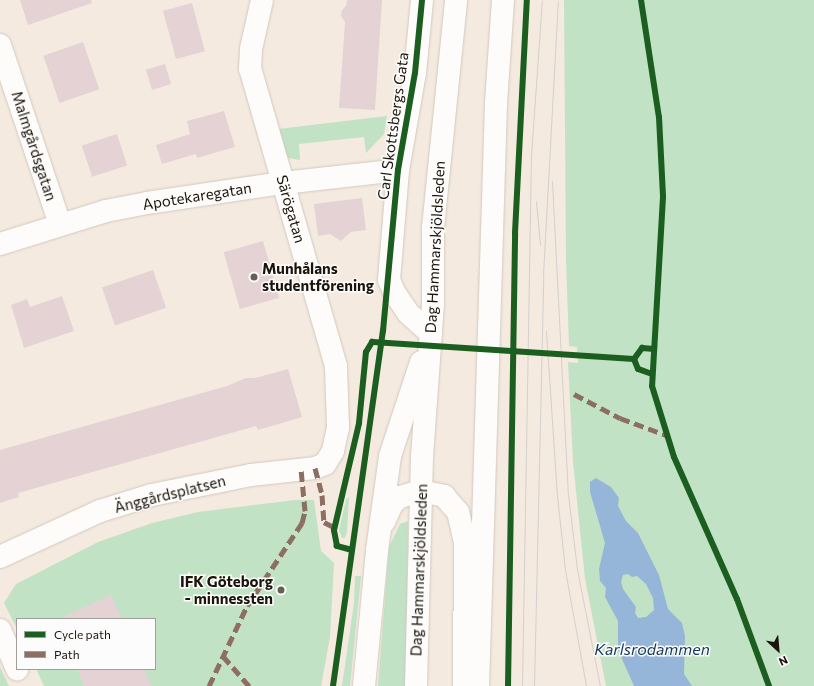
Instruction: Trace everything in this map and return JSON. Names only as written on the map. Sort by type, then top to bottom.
[{"type":"main road","name":"Särögatan","points":[[262,0],[251,49],[250,69],[336,366],[338,427],[336,442],[325,464]]},
{"type":"main road","name":"Carl Skottsbergs Gata","points":[[422,0],[415,73],[398,170],[389,280],[408,313],[431,334]]},
{"type":"main road","name":"Dag Hammarskjöldsleden","points":[[416,686],[421,491],[431,334],[433,228],[456,0]]},
{"type":"main road","points":[[478,686],[496,103],[503,0]]},
{"type":"main road","name":"Malmgårdsgatan","points":[[0,45],[60,224]]},
{"type":"main road","name":"Apotekaregatan","points":[[0,244],[60,224],[147,203],[283,183],[398,170]]},
{"type":"main road","points":[[364,686],[390,456],[431,334]]},
{"type":"main road","name":"Änggårdsplatsen","points":[[0,557],[62,527],[152,495],[251,475],[315,468],[325,464]]},
{"type":"main road","points":[[380,534],[392,504],[408,493],[421,491],[444,496],[455,508],[462,524],[465,543],[464,686]]},
{"type":"main road","points":[[0,630],[16,667]]},
{"type":"main road","points":[[17,670],[24,686]]},
{"type":"green space","points":[[564,0],[814,0],[814,686],[606,686],[585,579],[573,462],[568,362],[578,363],[577,347],[569,346],[566,260]]},
{"type":"green space","points":[[387,116],[384,134],[366,153],[364,137],[299,144],[300,160],[288,158],[280,143],[278,129]]},
{"type":"green space","points":[[349,497],[347,532],[345,538],[342,538],[339,530],[346,500]]},
{"type":"green space","points":[[295,500],[314,500],[321,551],[334,563],[330,637],[321,686],[44,686],[36,670],[156,670],[156,618],[16,618],[16,627],[4,603],[16,584],[98,542],[152,523],[198,512]]},
{"type":"green space","points":[[408,521],[406,686],[378,686],[389,547],[400,524]]},
{"type":"green space","points":[[355,576],[361,576],[350,686],[342,686],[354,603]]},
{"type":"green space","points":[[0,667],[9,686],[0,686]]},
{"type":"water","name":"Karlsrodammen","points":[[596,478],[611,487],[619,498],[618,506],[626,521],[638,533],[659,575],[668,609],[682,623],[685,636],[684,674],[692,686],[634,686],[618,650],[618,621],[605,597],[606,588],[600,581],[599,569],[605,543],[590,492],[590,482]],"holes":[[[628,574],[632,577],[637,576],[646,584],[653,598],[654,610],[646,617],[638,618],[635,613],[636,607],[623,589],[621,582],[623,575]]]},
{"type":"building","points":[[20,0],[91,0],[92,3],[28,25]]},
{"type":"building","points":[[347,0],[382,0],[375,110],[339,108],[345,22],[341,16]]},
{"type":"building","points":[[192,3],[205,51],[176,59],[163,11]]},
{"type":"building","points":[[83,42],[99,89],[60,103],[43,56]]},
{"type":"building","points":[[165,64],[171,84],[152,90],[146,70]]},
{"type":"building","points":[[224,111],[235,147],[197,158],[196,154],[162,164],[156,145],[190,134],[187,121]]},
{"type":"building","points":[[117,134],[127,165],[92,177],[82,145]]},
{"type":"building","points":[[362,198],[366,230],[351,232],[341,241],[330,234],[318,236],[314,204]]},
{"type":"building","points":[[263,241],[279,298],[240,309],[224,252]]},
{"type":"building","points":[[153,270],[166,308],[115,325],[102,288]]},
{"type":"building","points":[[62,296],[74,331],[24,348],[11,305],[27,299],[30,307]]},
{"type":"building","points":[[288,369],[302,417],[258,430],[256,426],[18,493],[19,497],[0,503],[0,450],[227,386],[246,378],[255,378]]},
{"type":"building","points":[[111,595],[122,618],[60,618]]},
{"type":"building","points":[[77,670],[144,670],[152,686],[84,686]]},
{"type":"tram line","points":[[522,686],[531,156],[542,0]]},
{"type":"tram line","points":[[534,686],[543,275],[558,0]]},
{"type":"tram line","points":[[552,181],[568,494],[577,569],[600,686]]},
{"type":"tram line","points":[[536,201],[540,245]]},
{"type":"tram line","points":[[546,331],[557,496],[565,570],[586,686]]},
{"type":"marked path","points":[[574,394],[620,418],[666,435]]},
{"type":"marked path","points":[[315,468],[322,495],[324,522],[334,527]]},
{"type":"marked path","points":[[209,686],[247,606],[302,523],[305,511],[301,469]]},
{"type":"marked path","points":[[223,656],[249,686]]},
{"type":"cycle path","points":[[333,686],[383,331],[398,170],[415,73],[422,0]]},
{"type":"cycle path","points":[[508,686],[515,233],[527,0]]},
{"type":"cycle path","points":[[641,0],[659,117],[663,197],[652,386],[674,457],[737,599],[769,686]]},
{"type":"cycle path","points":[[352,550],[337,546],[334,530],[359,423],[366,352],[372,342],[634,359]]},
{"type":"cycle path","points":[[652,374],[638,369],[634,359],[642,348],[654,349]]},
{"type":"place","name":"Munhålans studentförening","points":[[254,277]]},
{"type":"place","name":"IFK Göteborg - minnessten","points":[[281,590]]}]
